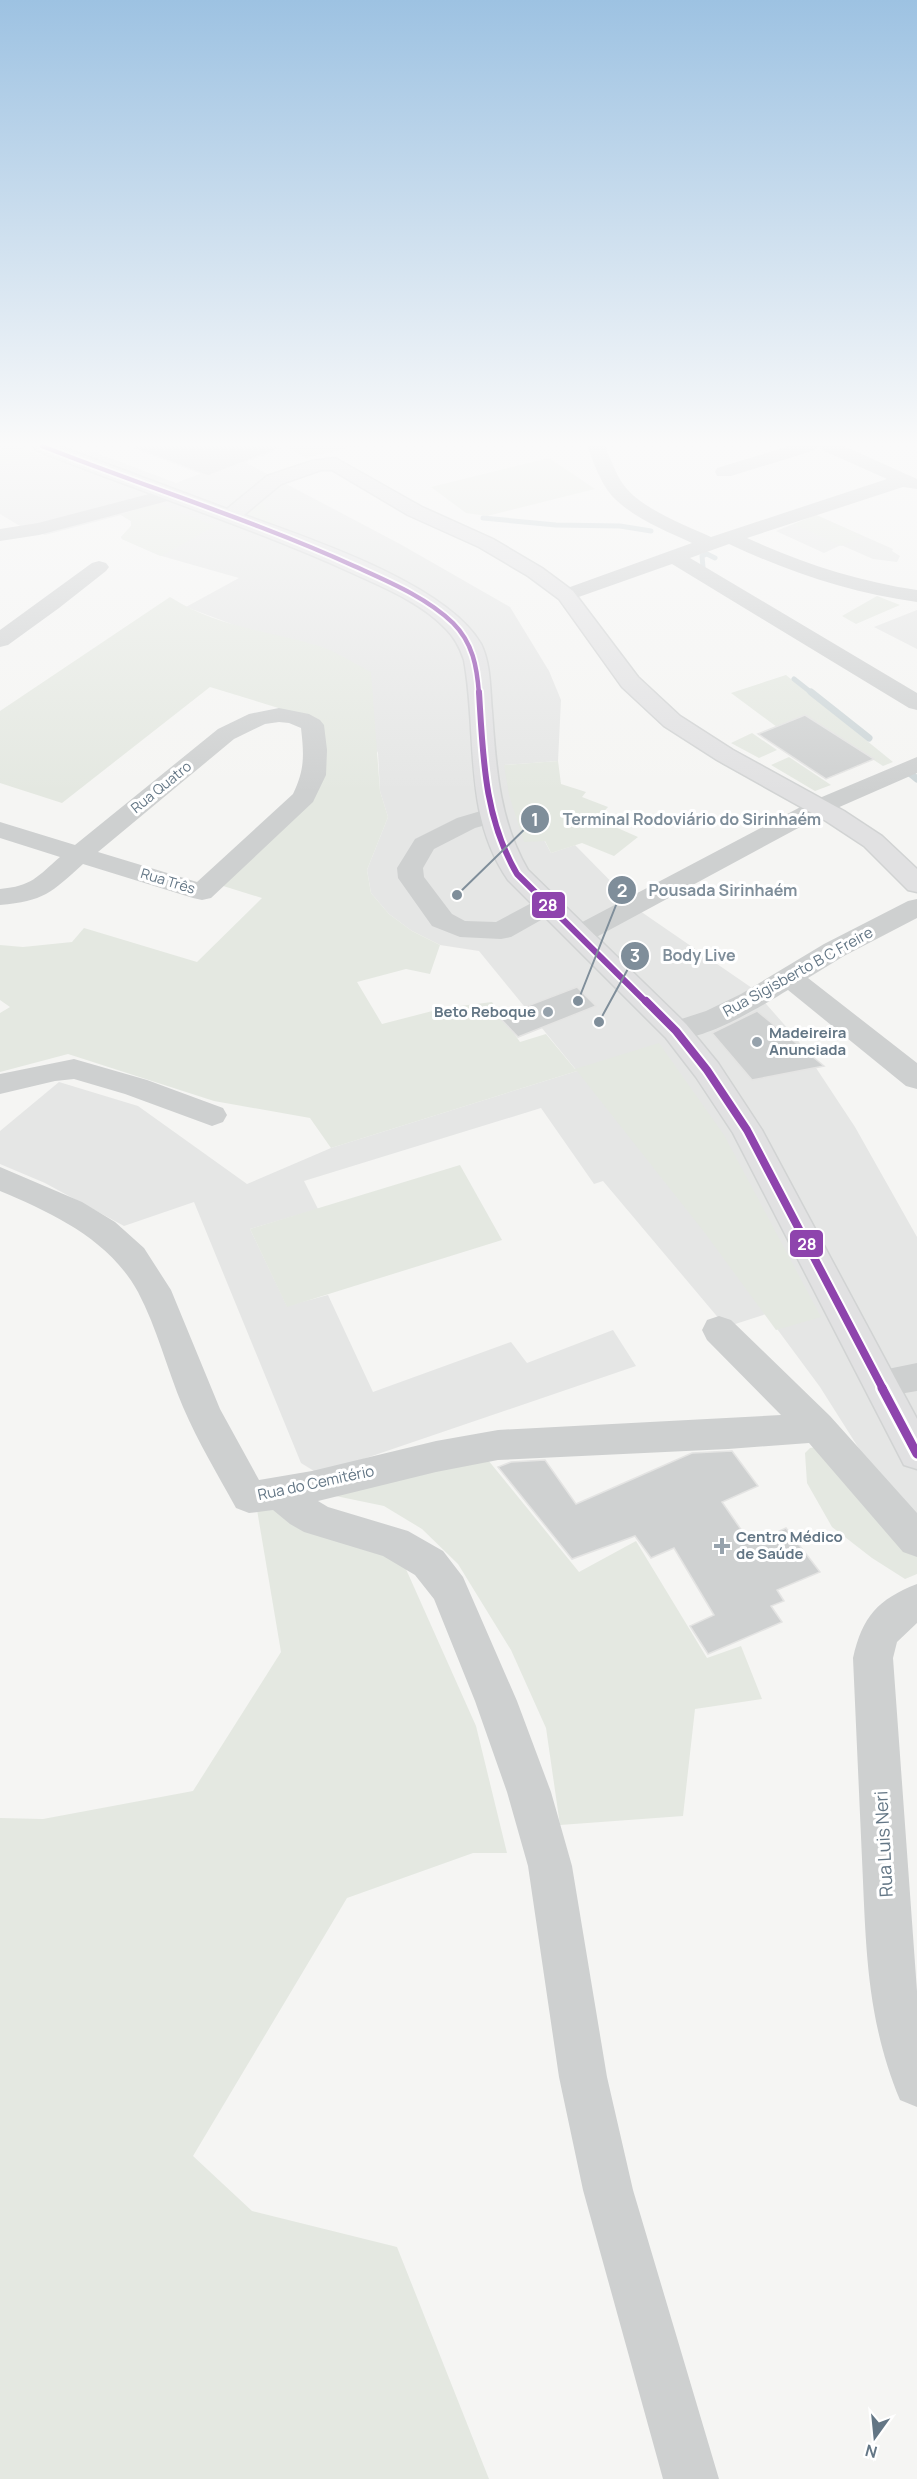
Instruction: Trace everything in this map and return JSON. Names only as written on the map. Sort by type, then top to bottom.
[{"type":"main road","points":[[339,562],[410,593],[443,614],[470,644],[478,682],[483,775],[491,816],[506,858],[517,874],[676,1031],[707,1070],[747,1130],[917,1454]]},
{"type":"main road","points":[[518,562],[566,596],[630,682],[672,721],[725,755],[819,807],[873,841],[917,884]]},
{"type":"street","points":[[566,596],[664,562]]},
{"type":"street","points":[[709,562],[809,636],[911,693]]},
{"type":"street","points":[[786,562],[810,572],[850,583],[917,596]]},
{"type":"street","points":[[0,640],[52,604],[99,567]]},
{"type":"street","name":"Rua Três","points":[[0,830],[202,892],[304,797],[314,775],[315,750],[312,725],[296,718],[279,716],[261,717],[245,722]]},
{"type":"street","name":"Rua Quatro","points":[[0,897],[25,895],[41,888],[79,854],[226,734],[245,722]]},
{"type":"street","points":[[579,934],[819,807],[917,764]]},
{"type":"street","points":[[491,816],[466,823],[424,844],[410,868],[411,878],[441,920],[460,928],[501,931],[548,905]]},
{"type":"street","name":"Rua Sigisberto B C Freire","points":[[676,1031],[716,1018],[834,950],[917,907]]},
{"type":"street","points":[[789,977],[917,1079]]},
{"type":"street","points":[[0,1084],[55,1071],[74,1069],[136,1087],[212,1114]]},
{"type":"street","name":"Rua do Cemitério","points":[[0,1178],[79,1214],[99,1227],[132,1257],[149,1281],[202,1408],[249,1497],[281,1494],[464,1449],[766,1432],[817,1427]]},
{"type":"street","points":[[719,1330],[817,1427],[917,1540]]},
{"type":"street","points":[[881,1383],[917,1377]]},
{"type":"street","points":[[281,1494],[303,1512],[318,1520],[394,1543],[429,1563],[449,1588],[488,1681],[529,1792],[550,1866],[583,2077],[608,2190],[691,2479]]},
{"type":"street","name":"Rua Luis Neri","points":[[908,1606],[877,1639],[873,1658],[891,1979],[904,2042],[917,2083]]},
{"type":"shaded area","points":[[182,562],[431,562],[510,607],[549,671],[561,700],[558,761],[504,765],[551,853],[575,845],[640,911],[752,988],[797,1039],[855,1127],[917,1237],[917,1551],[889,1496],[820,1387],[766,1314],[726,1327],[603,1181],[594,1184],[541,1108],[304,1181],[318,1209],[250,1229],[287,1306],[328,1295],[373,1392],[511,1342],[527,1363],[613,1330],[636,1366],[328,1471],[314,1471],[301,1463],[194,1202],[124,1226],[45,1183],[0,1164],[0,1131],[59,1082],[138,1106],[247,1184],[331,1148],[577,1071],[479,951],[440,945],[412,931],[389,914],[371,893],[367,870],[388,817],[380,791],[378,753],[323,648],[242,628],[186,607],[239,578]]},
{"type":"shaded area","points":[[877,596],[900,605],[856,624],[842,616]]},
{"type":"shaded area","points":[[170,597],[225,622],[322,647],[371,672],[380,791],[388,817],[367,870],[371,893],[389,914],[412,931],[440,945],[430,974],[406,969],[357,982],[382,1024],[444,1008],[492,1002],[520,1042],[546,1034],[575,1069],[659,1043],[724,1135],[821,1317],[776,1330],[705,1233],[577,1071],[331,1148],[310,1118],[214,1101],[68,1054],[0,1072],[0,1013],[10,1007],[0,1000],[0,945],[23,947],[72,942],[84,928],[197,962],[262,898],[220,885],[311,800],[311,718],[210,687],[62,803],[0,783],[0,711]]},
{"type":"shaded area","points":[[917,610],[917,649],[874,627]]},
{"type":"shaded area","points":[[786,675],[893,762],[883,766],[805,715],[777,727],[731,693]]},
{"type":"shaded area","points":[[752,733],[777,750],[759,758],[731,743]]},
{"type":"shaded area","points":[[789,757],[831,785],[815,791],[771,765]]},
{"type":"shaded area","points":[[558,761],[561,784],[586,792],[582,797],[608,807],[597,819],[638,837],[614,856],[582,843],[551,853],[545,841],[524,842],[509,795],[504,765]]},
{"type":"shaded area","points":[[460,1165],[502,1240],[287,1307],[250,1229]]},
{"type":"shaded area","points":[[817,1447],[917,1548],[917,1574],[905,1579],[872,1558],[832,1527],[807,1483],[805,1453],[810,1448]]},
{"type":"shaded area","points":[[488,1460],[579,1572],[636,1541],[707,1658],[741,1646],[762,1699],[695,1709],[683,1816],[560,1825],[546,1728],[511,1650],[458,1564],[422,1529],[384,1506],[326,1494]]},
{"type":"shaded area","points":[[254,1492],[397,1549],[476,1726],[507,1853],[473,1853],[347,1898],[193,2156],[252,2211],[397,2247],[489,2479],[0,2479],[0,1818],[43,1819],[193,1791],[281,1652]]},
{"type":"building","points":[[805,715],[874,759],[826,779],[758,734]]},
{"type":"building","name":"Beto Reboque","points":[[577,987],[596,1006],[518,1037],[499,1017]]},
{"type":"building","name":"Madeireira Anunciada","points":[[757,1011],[824,1066],[752,1080],[712,1033]]},
{"type":"building","name":"Centro Médico de Saúde","points":[[732,1451],[758,1486],[722,1502],[751,1544],[786,1528],[820,1572],[777,1590],[784,1601],[771,1606],[782,1622],[708,1654],[690,1626],[714,1615],[674,1548],[651,1558],[635,1536],[572,1559],[498,1467],[511,1462],[545,1460],[576,1504],[692,1453]]},
{"type":"waterway","points":[[703,562],[703,567]]},
{"type":"waterway","points":[[794,679],[813,694]]},
{"type":"waterway","points":[[811,692],[869,738]]},
{"type":"waterway","points":[[906,770],[917,779]]},
{"type":"transit line","name":"28","points":[[344,562],[421,600],[452,623],[470,645],[479,684],[487,794],[497,835],[506,855],[517,874],[676,1031],[707,1070],[747,1130],[917,1454]]},
{"type":"place","name":"Terminal Rodoviário do Sirinhaém","points":[[457,895]]},
{"type":"place","name":"Pousada Sirinhaém","points":[[578,1001]]},
{"type":"place","name":"Beto Reboque","points":[[548,1012]]},
{"type":"place","name":"Body Live","points":[[599,1022]]},
{"type":"place","name":"Madeireira Anunciada","points":[[757,1042]]},
{"type":"place","name":"Centro Médico de Saúde","points":[[722,1546]]}]
